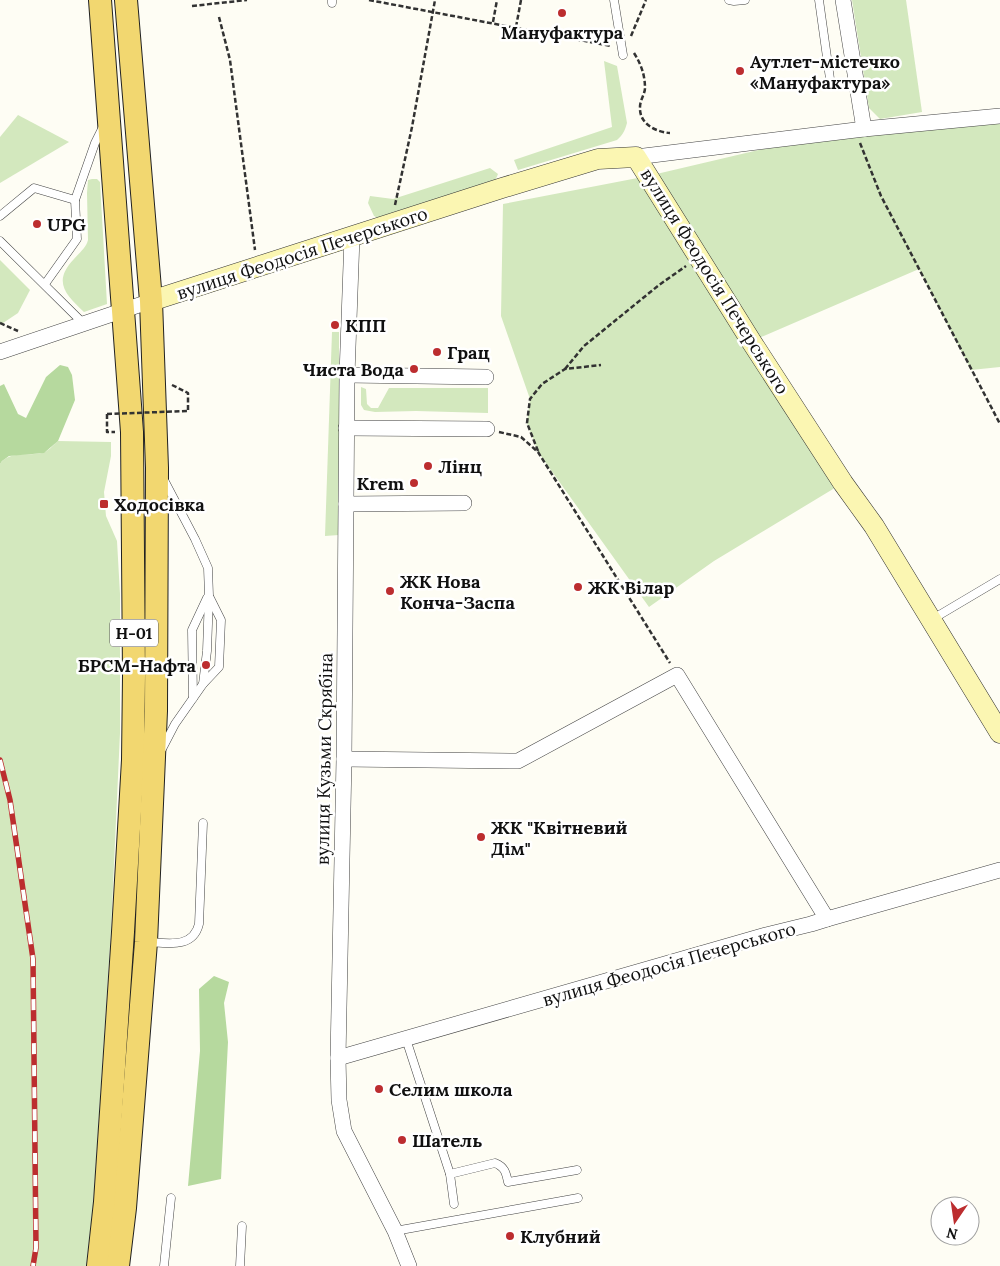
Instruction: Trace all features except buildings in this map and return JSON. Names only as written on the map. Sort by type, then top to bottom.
[{"type":"main road","name":"Н-01","points":[[98,1266],[105,1202],[133,760],[134,676],[131,413],[100,0]]},
{"type":"main road","name":"Н-01","points":[[118,1266],[125,1208],[146,942],[155,764],[156,701],[157,468],[155,413],[150,301],[126,0]]},
{"type":"street","points":[[843,0],[860,130]]},
{"type":"street","points":[[636,157],[860,130],[1000,116]]},
{"type":"street","name":"вулиця Феодосія Печерського","points":[[150,301],[598,159],[636,157],[751,341],[843,483],[874,526],[999,729]]},
{"type":"street","name":"вулиця Кузьми Скрябіна","points":[[352,237],[346,428],[339,1100],[344,1131],[395,1231],[409,1266]]},
{"type":"street","points":[[0,352],[150,301]]},
{"type":"street","points":[[347,374],[486,377]]},
{"type":"street","points":[[346,428],[487,429]]},
{"type":"street","points":[[346,504],[464,504]]},
{"type":"street","points":[[344,759],[518,761],[677,675],[827,919]]},
{"type":"street","name":"вулиця Феодосія Печерського","points":[[338,1058],[1000,870]]},
{"type":"lane","points":[[614,0],[622,51]]},
{"type":"lane","points":[[729,0],[745,0]]},
{"type":"lane","points":[[819,0],[831,86]]},
{"type":"lane","points":[[44,284],[77,239],[75,200],[94,143],[109,114]]},
{"type":"lane","points":[[0,216],[34,188],[75,200]]},
{"type":"lane","points":[[0,241],[84,324]]},
{"type":"lane","points":[[157,468],[173,496],[208,568],[207,651],[203,684]]},
{"type":"lane","points":[[931,620],[1000,579]]},
{"type":"lane","points":[[155,764],[175,724],[203,684],[220,667],[221,620],[209,596]]},
{"type":"lane","points":[[193,698],[192,630],[209,596]]},
{"type":"lane","points":[[146,942],[185,942],[193,938],[197,932],[199,924],[203,823]]},
{"type":"lane","points":[[406,1040],[450,1174],[454,1204]]},
{"type":"lane","points":[[450,1174],[495,1163],[505,1170],[508,1182],[577,1170]]},
{"type":"lane","points":[[164,1266],[171,1198]]},
{"type":"lane","points":[[395,1231],[578,1198]]},
{"type":"lane","points":[[240,1266],[242,1226]]},
{"type":"path","points":[[192,6],[247,0]]},
{"type":"path","points":[[371,0],[493,22],[622,51],[632,50]]},
{"type":"path","points":[[395,223],[393,216],[412,127],[435,0]]},
{"type":"path","points":[[493,22],[497,0]]},
{"type":"path","points":[[516,27],[521,0]]},
{"type":"path","points":[[646,0],[631,35],[632,50],[642,66],[645,89],[640,106],[641,115],[652,128],[661,132],[670,132]]},
{"type":"path","points":[[219,17],[230,60],[257,268]]},
{"type":"path","points":[[860,130],[881,196],[1000,424]]},
{"type":"path","points":[[677,675],[538,452],[527,423],[530,399],[542,384],[565,369],[584,346],[603,330],[659,285],[700,257]]},
{"type":"path","points":[[565,369],[600,365]]},
{"type":"path","points":[[107,414],[188,411],[188,393],[169,383]]},
{"type":"path","points":[[487,429],[521,436],[538,452]]},
{"type":"green space","points":[[852,0],[906,0],[922,112],[880,119],[869,108]]},
{"type":"green space","points":[[604,61],[617,66],[627,123],[621,136],[617,140],[518,170],[514,160],[612,127]]},
{"type":"green space","points":[[18,115],[69,142],[0,183],[0,137]]},
{"type":"green space","points":[[1000,116],[1000,367],[971,370],[919,269],[752,341],[843,483],[714,561],[649,607],[538,452],[527,423],[530,399],[501,316],[503,204],[648,176],[835,132]]},
{"type":"green space","points":[[490,168],[498,174],[495,181],[380,219],[374,216],[368,203],[370,196],[393,199]]},
{"type":"green space","points":[[97,179],[100,182],[107,304],[84,312],[67,294],[63,281],[67,267],[84,248],[88,240],[87,193],[88,180]]},
{"type":"green space","points":[[0,260],[30,290],[18,313],[0,325]]},
{"type":"green space","points":[[332,332],[339,332],[339,535],[325,536]]},
{"type":"green space","points":[[60,365],[68,367],[72,375],[75,400],[58,441],[44,453],[9,456],[0,464],[0,386],[4,384],[18,414],[26,418],[46,377]]},
{"type":"green space","points":[[361,387],[366,389],[367,404],[371,408],[378,408],[389,388],[488,388],[488,413],[375,412],[364,410],[361,405]]},
{"type":"green space","points":[[58,441],[111,442],[111,456],[104,492],[106,516],[117,541],[120,594],[120,733],[111,930],[93,1206],[86,1266],[0,1266],[0,464],[8,457],[44,452]]},
{"type":"green space","points":[[214,976],[229,982],[224,1003],[228,1042],[221,1179],[188,1186],[200,1051],[199,989]]},
{"type":"railway","points":[[0,760],[10,800],[33,959],[36,1248],[33,1266]]},
{"type":"place","name":"Мануфактура","points":[[562,13]]},
{"type":"place","name":"Аутлет-містечко «Мануфактура»","points":[[740,71]]},
{"type":"place","name":"UPG","points":[[37,224]]},
{"type":"place","name":"КПП","points":[[335,325]]},
{"type":"place","name":"Грац","points":[[437,352]]},
{"type":"place","name":"Чиста Вода","points":[[414,369]]},
{"type":"place","name":"Лінц","points":[[428,466]]},
{"type":"place","name":"Krem","points":[[414,483]]},
{"type":"place","name":"Ходосівка","points":[[104,504]]},
{"type":"place","name":"ЖК Вілар","points":[[578,587]]},
{"type":"place","name":"ЖК Нова Конча-Заспа","points":[[390,591]]},
{"type":"place","name":"БРСМ-Нафта","points":[[206,665]]},
{"type":"place","name":"ЖК \"Квітневий Дім\"","points":[[481,837]]},
{"type":"place","name":"Селим школа","points":[[379,1089]]},
{"type":"place","name":"Шатель","points":[[402,1140]]},
{"type":"place","name":"Клубний","points":[[510,1236]]}]
